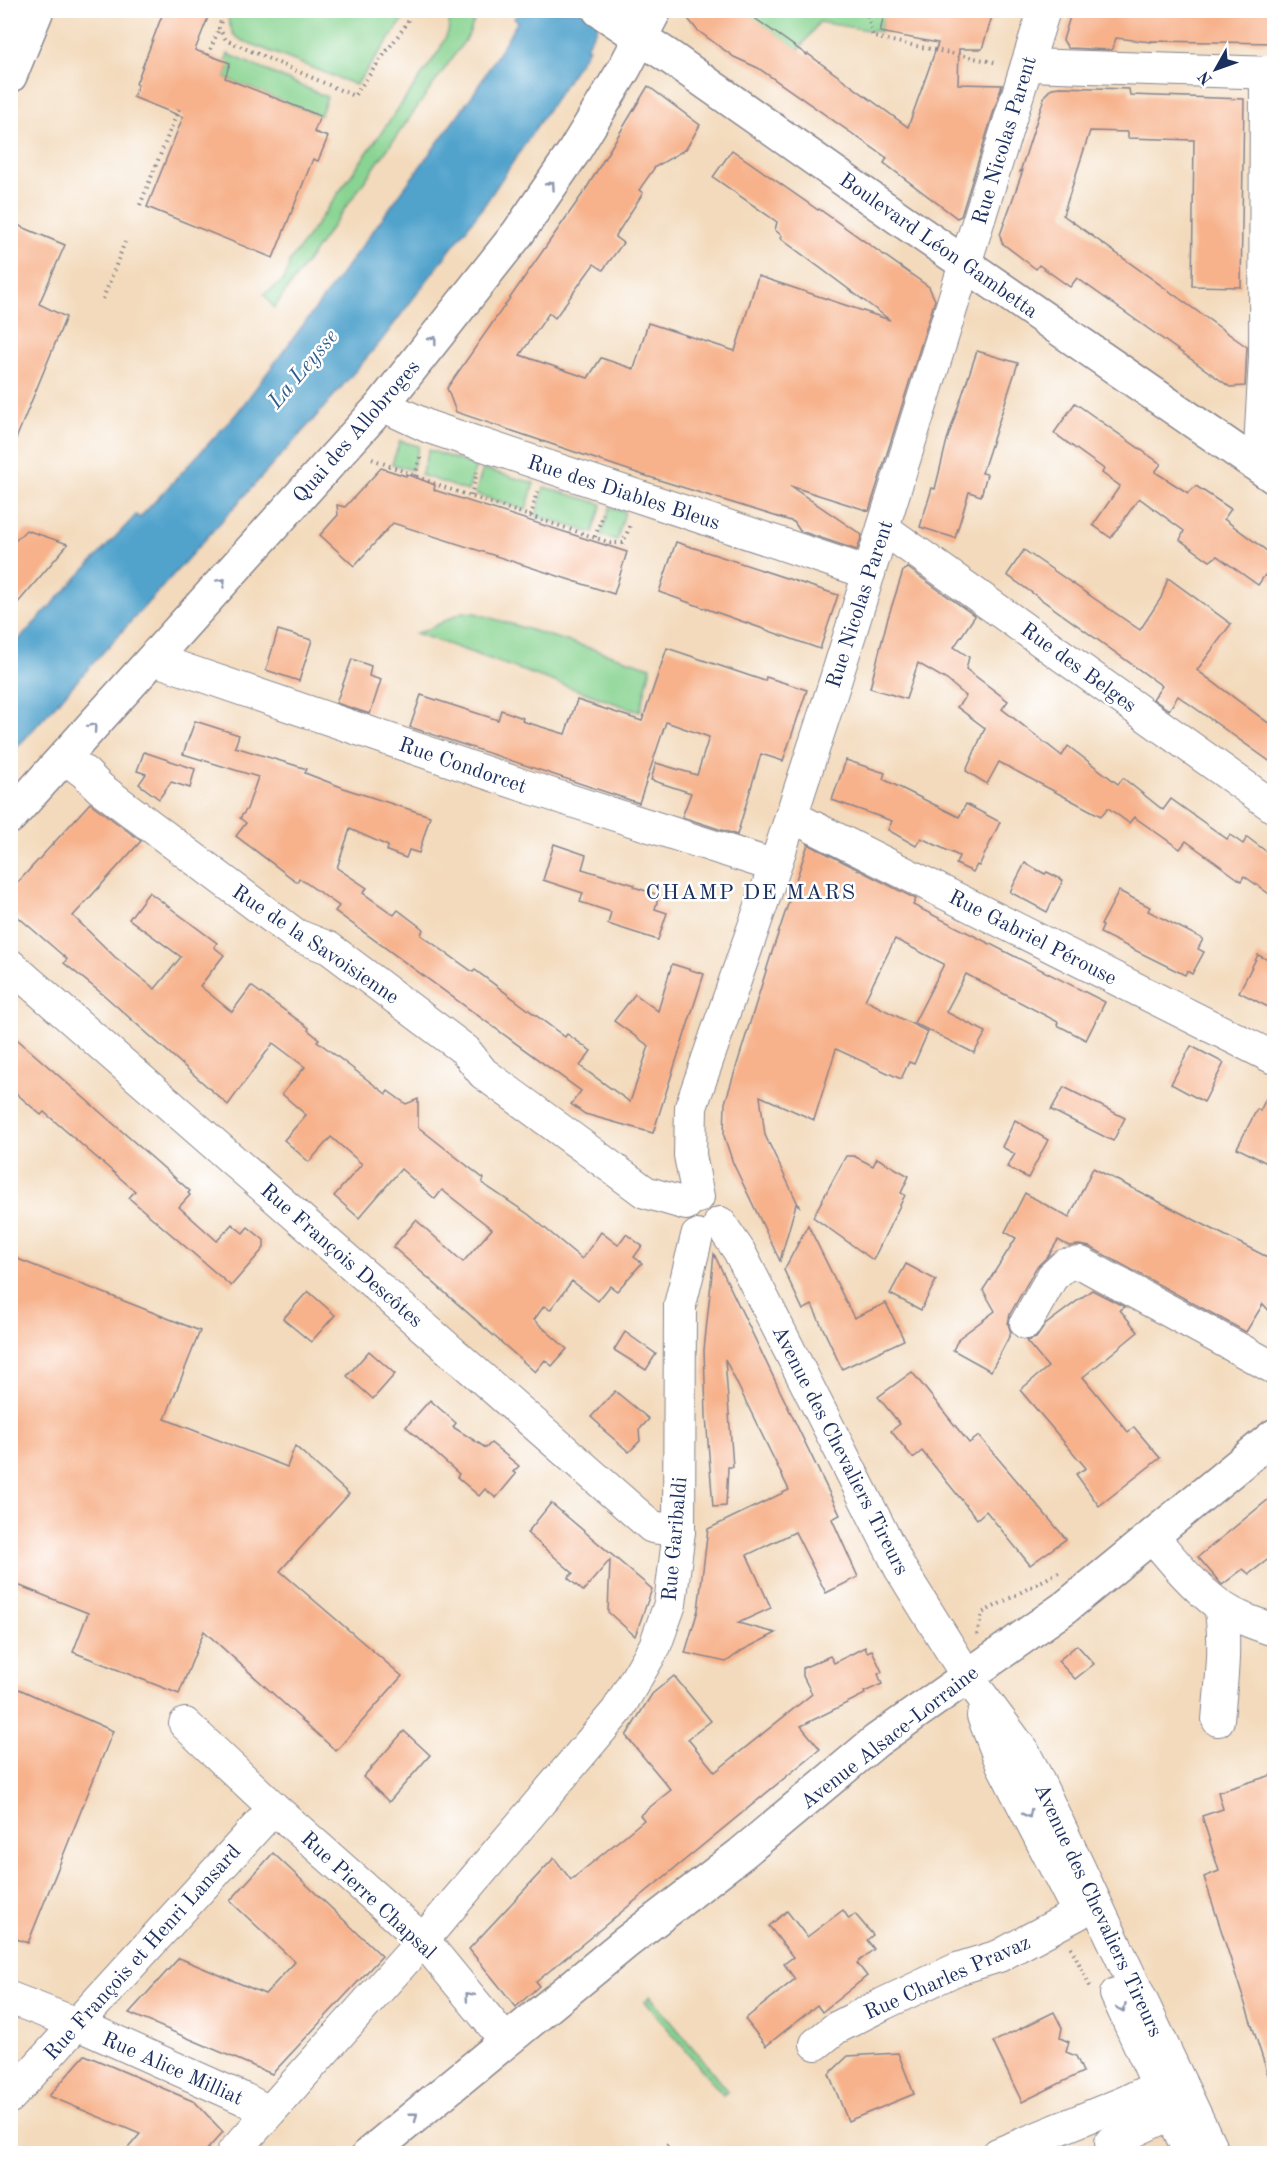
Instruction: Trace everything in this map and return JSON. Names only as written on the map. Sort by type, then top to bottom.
[{"type":"main road","points":[[10,76],[37,10]]},
{"type":"main road","name":"Boulevard Léon Gambetta","points":[[602,12],[648,24],[965,264],[1267,472]]},
{"type":"main road","name":"Quai des Allobroges","points":[[10,817],[382,405],[518,232],[573,153],[648,24]]},
{"type":"main road","name":"Avenue Alsace-Lorraine","points":[[369,2154],[624,1944],[741,1854],[876,1741],[1066,1606],[1275,1436]]},
{"type":"street","name":"Rue Nicolas Parent","points":[[692,1201],[691,1107],[775,866],[869,573],[1044,10]]},
{"type":"street","points":[[1027,65],[1270,73],[1270,358],[1267,472]]},
{"type":"street","name":"Rue des Diables Bleus","points":[[382,405],[429,427],[869,573]]},
{"type":"street","name":"Rue des Belges","points":[[883,528],[1275,807]]},
{"type":"street","name":"Rue Condorcet","points":[[157,653],[165,663],[525,786],[775,866]]},
{"type":"street","name":"Rue de la Savoisienne","points":[[65,758],[100,788],[296,935],[329,948],[447,1036],[465,1050],[483,1073],[645,1192],[692,1201]]},
{"type":"street","name":"Rue Gabriel Pérouse","points":[[791,816],[1275,1058]]},
{"type":"street","name":"Rue François Descôtes","points":[[10,965],[652,1527],[679,1531]]},
{"type":"street","name":"Avenue des Chevaliers Tireurs","points":[[692,1201],[681,1217],[682,1223],[686,1229],[708,1229],[739,1251],[900,1568],[967,1676],[1023,1751],[1032,1768],[1174,2095],[1190,2154]]},
{"type":"street","name":"Rue Garibaldi","points":[[232,2154],[423,1940],[617,1712],[655,1646],[670,1604],[679,1531],[680,1305],[708,1229]]},
{"type":"street","points":[[1026,1323],[1052,1277],[1065,1265],[1081,1263],[1275,1368]]},
{"type":"street","points":[[1153,1537],[1187,1577],[1220,1606],[1249,1622],[1275,1630]]},
{"type":"street","points":[[1218,1720],[1224,1649],[1220,1606]]},
{"type":"street","name":"Avenue des Chevaliers Tireurs","points":[[967,1676],[1001,1762],[1069,1919],[1174,2095],[1214,2154]]},
{"type":"street","name":"Rue Pierre Chapsal","points":[[185,1724],[274,1808],[423,1940],[506,2041]]},
{"type":"street","name":"Rue François et Henri Lansard","points":[[10,2097],[274,1808]]},
{"type":"street","name":"Rue Charles Pravaz","points":[[816,2044],[836,2028],[932,1980],[999,1956],[1069,1919]]},
{"type":"street","name":"Rue Alice Milliat","points":[[10,1998],[77,2024],[269,2112]]},
{"type":"street","points":[[1111,2142],[1174,2095]]},
{"type":"street","points":[[998,2154],[1125,2102],[1174,2095]]},
{"type":"path","points":[[208,55],[224,10]]},
{"type":"path","points":[[219,28],[226,40],[246,51],[354,96],[408,22],[409,10]]},
{"type":"path","points":[[867,10],[873,37],[994,62],[1027,65]]},
{"type":"path","points":[[140,205],[180,106]]},
{"type":"path","points":[[103,299],[125,242]]},
{"type":"path","points":[[344,448],[446,488],[611,543],[623,543],[638,496]]},
{"type":"path","points":[[1069,1919],[1091,1988]]},
{"type":"path","points":[[657,2154],[669,2144]]},
{"type":"green space","points":[[232,10],[398,10],[406,16],[356,85],[241,40],[233,34],[228,19]]},
{"type":"green space","points":[[451,11],[478,11],[468,36],[274,308],[264,294],[284,279],[289,263],[439,51],[448,32]]},
{"type":"green space","points":[[743,11],[885,11],[880,32],[819,22],[799,50]]},
{"type":"green space","points":[[228,54],[327,97],[320,116],[225,78],[230,64],[225,61]]},
{"type":"green space","points":[[400,441],[419,446],[412,470],[392,464]]},
{"type":"green space","points":[[429,450],[476,466],[468,491],[421,475]]},
{"type":"green space","points":[[483,469],[534,483],[526,510],[475,494]]},
{"type":"green space","points":[[544,487],[602,504],[593,533],[536,516]]},
{"type":"green space","points":[[610,507],[625,512],[617,540],[601,536]]},
{"type":"green space","points":[[462,612],[475,613],[651,667],[640,712],[416,633],[427,630]]},
{"type":"green space","points":[[650,1996],[728,2091],[723,2095],[645,2001]]},
{"type":"water","name":"La Leysse","points":[[520,11],[606,11],[586,47],[589,48],[485,204],[381,341],[313,420],[11,754],[10,649],[136,515],[140,518],[237,413],[474,93],[518,21],[514,18]]},
{"type":"building","points":[[164,10],[211,10],[195,50],[230,63],[225,78],[320,116],[314,132],[328,137],[318,161],[313,159],[273,258],[147,207],[183,117],[133,97]]},
{"type":"building","points":[[681,10],[743,10],[908,127],[938,43],[880,32],[885,10],[994,10],[982,49],[959,49],[958,84],[1002,85],[961,216],[957,218],[884,163],[887,158],[758,68],[734,57],[697,30]]},
{"type":"building","points":[[1072,10],[1275,10],[1275,43],[1151,42],[1116,38],[1112,50],[1068,48],[1063,40]]},
{"type":"building","points":[[648,86],[700,125],[686,149],[655,167],[639,190],[643,193],[615,237],[623,243],[603,270],[594,264],[555,318],[549,313],[520,355],[588,378],[601,358],[634,369],[648,323],[735,351],[758,276],[890,320],[780,238],[782,236],[775,230],[777,222],[713,177],[732,150],[929,287],[935,300],[869,511],[790,486],[862,535],[857,550],[800,531],[794,522],[643,475],[456,412],[447,388],[586,189]]},
{"type":"building","points":[[1052,88],[1129,89],[1130,95],[1244,99],[1241,287],[1192,286],[1194,140],[1128,138],[1128,132],[1090,131],[1063,215],[1247,347],[1245,386],[1230,387],[1077,278],[1070,287],[1039,265],[1036,269],[1002,243],[1000,235],[1023,170],[1020,172],[1045,95]]},
{"type":"building","points":[[10,222],[65,245],[39,304],[66,317],[11,451]]},
{"type":"building","points":[[977,351],[1018,363],[982,473],[987,474],[981,496],[969,492],[955,538],[920,527],[932,488],[935,489],[947,440]]},
{"type":"building","points":[[1075,403],[1161,464],[1155,472],[1188,493],[1196,486],[1231,509],[1224,519],[1275,557],[1275,582],[1265,575],[1258,585],[1217,556],[1210,561],[1180,540],[1184,531],[1139,498],[1111,538],[1093,525],[1120,486],[1102,473],[1104,469],[1054,433]]},
{"type":"building","points":[[381,468],[406,476],[407,474],[435,485],[434,490],[627,552],[614,594],[393,523],[354,566],[320,535],[338,515],[337,505],[345,507]]},
{"type":"building","points":[[26,530],[68,544],[10,612],[10,546]]},
{"type":"building","points":[[676,542],[838,595],[820,649],[659,592]]},
{"type":"building","points":[[1024,550],[1140,630],[1161,598],[1168,578],[1231,624],[1197,670],[1275,728],[1275,765],[1178,696],[1169,710],[1153,699],[1162,686],[1007,575]]},
{"type":"building","points":[[908,568],[975,616],[954,647],[969,657],[966,669],[1008,701],[1002,709],[1062,756],[1068,746],[1118,784],[1123,778],[1163,810],[1171,799],[1227,839],[1230,835],[1243,844],[1247,837],[1275,858],[1275,898],[1244,876],[1241,881],[1186,841],[1180,849],[1134,817],[1129,823],[1108,808],[1101,816],[999,762],[987,784],[966,771],[985,728],[957,707],[966,696],[947,680],[918,663],[906,699],[870,688],[887,621],[903,571]]},
{"type":"building","points":[[278,630],[312,640],[299,681],[266,670]]},
{"type":"building","points":[[667,648],[765,681],[766,677],[807,690],[783,761],[761,754],[737,835],[682,817],[691,793],[651,780],[656,763],[697,775],[709,737],[666,722],[639,803],[410,727],[421,695],[498,720],[501,710],[523,718],[522,721],[565,734],[577,700],[642,721]]},
{"type":"building","points":[[352,659],[371,666],[369,676],[381,680],[370,714],[336,703]]},
{"type":"building","points":[[195,721],[239,735],[235,747],[307,769],[305,773],[349,790],[430,816],[419,853],[409,850],[406,858],[387,851],[388,846],[350,829],[337,868],[367,888],[363,893],[394,915],[398,910],[423,929],[421,935],[473,972],[475,970],[565,1037],[567,1034],[591,1051],[580,1066],[630,1102],[649,1046],[614,1021],[635,994],[658,1011],[672,964],[704,974],[653,1133],[585,1114],[571,1104],[581,1091],[335,911],[339,906],[299,878],[297,882],[236,836],[246,823],[240,818],[247,809],[258,777],[183,754]]},
{"type":"building","points":[[144,752],[195,769],[190,788],[171,782],[159,799],[139,784],[146,774],[137,771]]},
{"type":"building","points":[[846,760],[885,773],[883,779],[959,817],[966,804],[1000,822],[979,866],[977,865],[973,872],[956,864],[959,856],[921,838],[916,846],[888,830],[892,821],[832,800]]},
{"type":"building","points":[[90,803],[141,841],[73,916],[115,957],[155,989],[181,957],[129,919],[149,892],[217,943],[214,947],[224,955],[200,986],[232,1012],[251,986],[309,1028],[308,1030],[319,1039],[317,1041],[386,1094],[388,1091],[406,1104],[418,1099],[418,1127],[484,1179],[482,1183],[528,1214],[582,1259],[601,1232],[618,1245],[626,1234],[642,1246],[634,1257],[642,1263],[617,1291],[610,1286],[598,1301],[572,1281],[550,1310],[544,1306],[534,1320],[567,1349],[552,1366],[545,1360],[535,1372],[393,1247],[416,1220],[463,1262],[492,1229],[442,1190],[435,1199],[401,1169],[359,1218],[334,1196],[362,1164],[331,1137],[309,1162],[284,1140],[306,1115],[282,1094],[305,1067],[273,1043],[228,1105],[105,996],[64,963],[67,959],[10,910],[10,891]]},
{"type":"building","points":[[554,844],[586,855],[582,869],[659,895],[655,909],[667,913],[658,940],[608,924],[611,912],[580,902],[583,893],[543,880]]},
{"type":"building","points":[[808,844],[916,899],[913,905],[1105,1002],[1086,1040],[1057,1025],[1058,1022],[966,974],[946,1012],[986,1032],[974,1053],[914,1023],[944,964],[895,939],[865,1000],[928,1032],[914,1064],[909,1062],[901,1079],[836,1049],[814,1120],[760,1096],[765,1135],[799,1206],[796,1204],[780,1261],[733,1163],[724,1136],[725,1103]]},
{"type":"building","points":[[1025,863],[1045,874],[1047,872],[1063,880],[1047,912],[1010,892]]},
{"type":"building","points":[[1119,891],[1150,907],[1148,911],[1203,939],[1198,949],[1204,952],[1192,974],[1187,971],[1185,975],[1100,933],[1103,926],[1101,925]]},
{"type":"building","points":[[1258,955],[1275,963],[1275,996],[1268,1007],[1239,992]]},
{"type":"building","points":[[10,1033],[190,1191],[188,1193],[190,1195],[179,1207],[217,1241],[232,1224],[243,1233],[248,1227],[264,1240],[264,1248],[231,1286],[129,1198],[135,1191],[44,1112],[41,1115],[10,1088]]},
{"type":"building","points":[[1191,1046],[1224,1063],[1204,1102],[1171,1084]]},
{"type":"building","points":[[1275,1080],[1275,1167],[1237,1148],[1257,1109],[1260,1111]]},
{"type":"building","points":[[1064,1087],[1125,1118],[1113,1141],[1051,1110]]},
{"type":"building","points":[[1015,1120],[1048,1140],[1028,1178],[1007,1167],[1015,1154],[1002,1147]]},
{"type":"building","points":[[846,1156],[854,1156],[873,1166],[877,1158],[909,1176],[901,1193],[905,1195],[873,1260],[813,1217]]},
{"type":"building","points":[[1093,1168],[1275,1261],[1275,1317],[1263,1304],[1246,1332],[1090,1247],[1069,1246],[1058,1240],[1049,1255],[1036,1268],[1010,1314],[1008,1324],[1011,1333],[991,1371],[953,1350],[959,1338],[995,1311],[983,1290],[1016,1238],[1005,1232],[1025,1193],[1069,1218]]},
{"type":"building","points":[[808,1225],[854,1318],[886,1303],[904,1340],[842,1369],[812,1305],[803,1310],[784,1270]]},
{"type":"building","points":[[714,1254],[840,1515],[832,1519],[858,1577],[826,1593],[795,1532],[747,1555],[771,1608],[738,1623],[776,1633],[743,1650],[726,1662],[685,1653],[698,1610],[708,1529],[789,1490],[725,1359],[733,1467],[728,1467],[726,1506],[713,1507],[704,1350]]},
{"type":"building","points":[[10,1256],[200,1331],[165,1419],[287,1467],[295,1446],[349,1494],[280,1571],[402,1676],[336,1751],[204,1631],[179,1694],[73,1652],[88,1613],[10,1582]]},
{"type":"building","points":[[906,1264],[936,1280],[921,1310],[890,1294]]},
{"type":"building","points":[[1092,1290],[1125,1307],[1120,1310],[1138,1332],[1083,1377],[1128,1432],[1134,1427],[1160,1458],[1099,1506],[1076,1474],[1086,1468],[1020,1390],[1048,1367],[1026,1341],[1036,1338],[1045,1325]]},
{"type":"building","points":[[308,1291],[335,1315],[311,1342],[283,1319]]},
{"type":"building","points":[[625,1332],[656,1354],[646,1370],[614,1350]]},
{"type":"building","points":[[369,1351],[395,1374],[373,1399],[347,1376]]},
{"type":"building","points":[[912,1372],[969,1443],[979,1436],[1066,1539],[1030,1565],[986,1511],[977,1519],[922,1451],[913,1458],[891,1431],[900,1424],[878,1397]]},
{"type":"building","points":[[615,1391],[649,1419],[639,1430],[640,1441],[629,1452],[591,1417]]},
{"type":"building","points":[[430,1400],[456,1423],[453,1427],[486,1448],[491,1443],[519,1466],[513,1472],[516,1474],[496,1498],[485,1489],[479,1496],[457,1477],[459,1474],[406,1427]]},
{"type":"building","points":[[1275,1494],[1275,1554],[1249,1574],[1243,1569],[1222,1585],[1198,1557]]},
{"type":"building","points":[[551,1503],[652,1589],[635,1636],[608,1612],[610,1560],[583,1591],[568,1578],[573,1573],[527,1533]]},
{"type":"building","points":[[1077,1645],[1094,1664],[1075,1679],[1058,1661]]},
{"type":"building","points":[[865,1647],[867,1652],[872,1650],[882,1672],[878,1674],[882,1684],[801,1726],[820,1749],[536,1982],[539,1986],[516,2007],[469,1949],[554,1858],[571,1880],[644,1820],[640,1815],[671,1790],[626,1736],[652,1694],[674,1676],[711,1721],[688,1739],[715,1772],[812,1694],[803,1676],[803,1668],[830,1656],[834,1663]]},
{"type":"building","points":[[10,1685],[113,1731],[28,1943],[10,1937]]},
{"type":"building","points":[[404,1731],[430,1755],[389,1802],[363,1777]]},
{"type":"building","points":[[1275,1774],[1275,2080],[1270,2081],[1204,1877],[1219,1871],[1202,1816],[1223,1809],[1218,1792]]},
{"type":"building","points":[[273,1853],[382,1956],[272,2074],[129,2013],[179,1958],[265,1994],[295,1962],[230,1901]]},
{"type":"building","points":[[843,1910],[849,1919],[855,1914],[873,1935],[867,1940],[874,1949],[857,1963],[867,1976],[822,2012],[817,2005],[766,2046],[745,2019],[795,1979],[784,1964],[793,1957],[769,1926],[787,1911],[807,1937]]},
{"type":"building","points":[[1054,2012],[1062,2028],[1060,2038],[1069,2042],[1066,2052],[1076,2056],[1083,2072],[1022,2102],[993,2042]]},
{"type":"building","points":[[898,2053],[914,2094],[848,2121],[829,2074],[848,2056]]},
{"type":"building","points":[[85,2055],[195,2102],[223,2132],[203,2154],[123,2154],[140,2134],[49,2096]]},
{"type":"district","name":"CHAMP DE MARS","points":[[751,891]]}]
